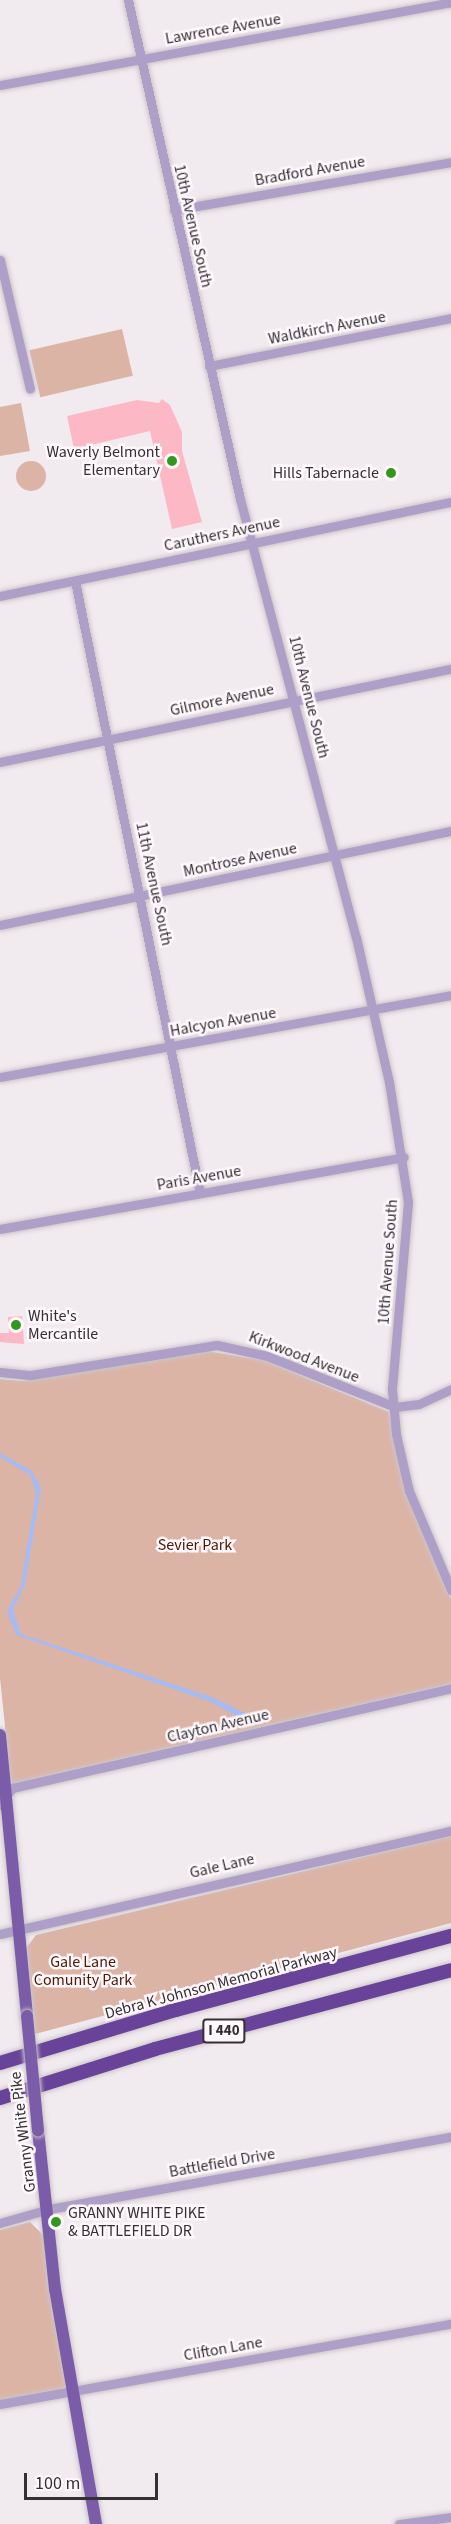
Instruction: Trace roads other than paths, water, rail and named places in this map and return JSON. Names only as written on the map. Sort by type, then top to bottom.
[{"type":"highway","name":"Debra K Johnson Memorial Parkway","points":[[0,2063],[176,2010],[451,1936]]},
{"type":"highway","name":"I 440","points":[[0,2098],[154,2049],[451,1970]]},
{"type":"main road","name":"Granny White Pike","points":[[0,1735],[3,1800],[38,2130],[49,2209],[55,2289],[71,2392],[96,2524]]},
{"type":"street","name":"10th Avenue South","points":[[128,0],[209,366],[251,543],[334,855],[404,1157],[408,1234],[392,1389],[399,1452],[409,1491],[451,1590]]},
{"type":"street","name":"Lawrence Avenue","points":[[0,85],[451,2]]},
{"type":"street","name":"Bradford Avenue","points":[[174,210],[451,162]]},
{"type":"street","points":[[0,260],[30,389]]},
{"type":"street","name":"Waldkirch Avenue","points":[[209,366],[451,318]]},
{"type":"street","name":"Caruthers Avenue","points":[[0,596],[451,502]]},
{"type":"street","name":"11th Avenue South","points":[[75,581],[200,1193]]},
{"type":"street","name":"Gilmore Avenue","points":[[0,762],[451,669]]},
{"type":"street","name":"Montrose Avenue","points":[[0,925],[451,831]]},
{"type":"street","name":"Halcyon Avenue","points":[[0,1077],[451,995]]},
{"type":"street","name":"Paris Avenue","points":[[0,1229],[404,1157]]},
{"type":"street","name":"Kirkwood Avenue","points":[[0,1372],[31,1375],[217,1345],[267,1356],[395,1407]]},
{"type":"street","points":[[395,1407],[419,1404],[451,1389]]},
{"type":"street","name":"Clayton Avenue","points":[[3,1800],[12,1788],[451,1688]]},
{"type":"street","name":"Gale Lane","points":[[0,1934],[451,1831]]},
{"type":"street","name":"Battlefield Drive","points":[[0,2223],[49,2209],[451,2137]]},
{"type":"street","name":"Clifton Lane","points":[[0,2404],[451,2324]]},
{"type":"street","points":[[399,2524],[451,2517]]},
{"type":"water","points":[[0,1453],[32,1471],[41,1488],[25,1585],[13,1610],[21,1634],[212,1697],[247,1714],[256,1727],[211,1702],[16,1635],[7,1611],[20,1588],[36,1493],[30,1475],[0,1457]]},
{"type":"place","name":"Waverly Belmont Elementary","points":[[172,461]]},
{"type":"place","name":"Hills Tabernacle","points":[[391,473]]},
{"type":"place","name":"White's Mercantile","points":[[16,1325]]},
{"type":"place","name":"GRANNY WHITE PIKE & BATTLEFIELD DR","points":[[56,2222]]},
{"type":"park label","name":"Sevier Park","points":[[195,1545]]},
{"type":"park label","name":"Gale Lane Comunity Park","points":[[83,1971]]}]
